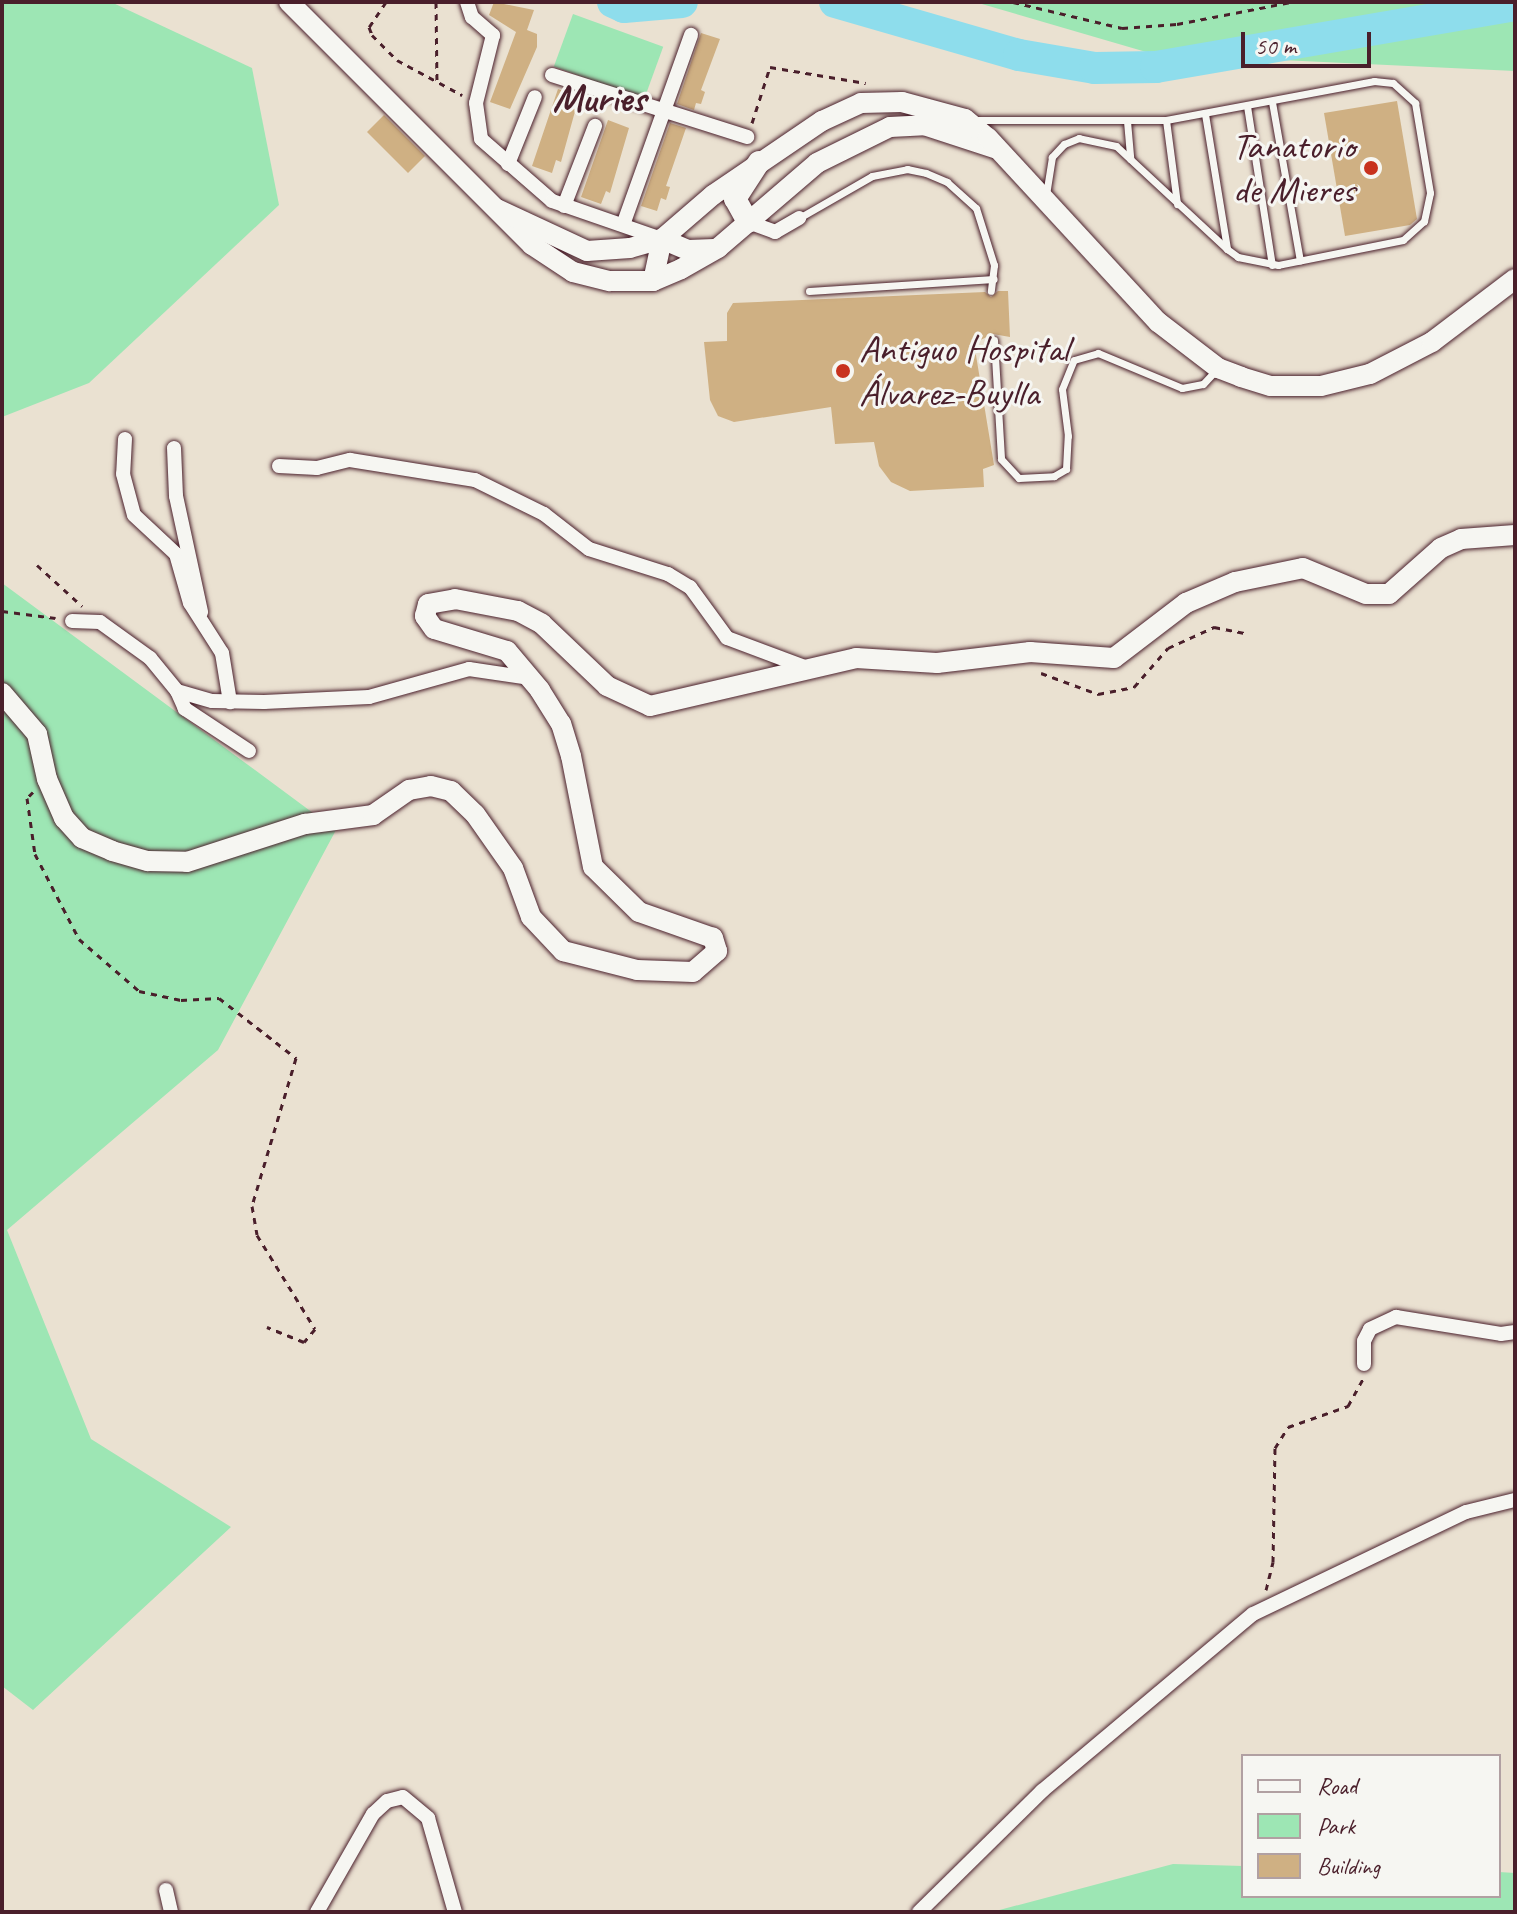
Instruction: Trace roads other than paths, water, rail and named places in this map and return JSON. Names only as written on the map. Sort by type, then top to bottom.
[{"type":"main road","points":[[748,222],[735,199],[759,162]]},
{"type":"street","points":[[289,2],[532,245],[573,272],[610,281],[653,281],[718,248],[817,163],[890,127],[924,125],[998,149]]},
{"type":"street","points":[[467,2],[472,17],[493,35],[476,103],[481,139],[508,164],[564,206],[688,250],[718,248]]},
{"type":"street","points":[[623,225],[691,35]]},
{"type":"street","points":[[552,75],[747,137]]},
{"type":"street","points":[[508,164],[535,97]]},
{"type":"street","points":[[497,209],[587,251],[662,239],[759,162],[861,103],[902,102],[965,119],[1047,200],[1158,322],[1218,368],[1271,386],[1321,386],[1370,374],[1432,342],[1515,279]]},
{"type":"street","points":[[564,206],[595,126]]},
{"type":"street","points":[[748,222],[775,232],[799,218]]},
{"type":"street","points":[[653,281],[662,239]]},
{"type":"street","points":[[125,439],[123,474],[134,515],[176,554],[190,603],[222,653],[230,702]]},
{"type":"street","points":[[174,448],[176,496],[204,624]]},
{"type":"street","points":[[279,466],[317,468],[350,460],[475,480],[544,514],[589,549],[668,574],[690,587],[727,638],[810,669]]},
{"type":"street","points":[[2,693],[37,734],[47,779],[64,818],[82,838],[148,861],[187,862],[305,824],[373,815],[409,790],[431,786],[451,791],[493,838],[513,868],[531,917],[563,951],[662,973],[693,972],[709,962],[717,951],[713,938],[639,912],[593,867],[561,724],[530,678],[507,651],[434,629],[425,616],[428,604],[455,599],[518,611],[542,624],[607,686],[650,706],[856,658],[937,663],[1030,652],[1114,658],[1186,603],[1235,582],[1303,568],[1366,594],[1389,594],[1441,548],[1461,539],[1515,535]]},
{"type":"street","points":[[72,621],[100,622],[150,658],[177,691],[185,709],[249,751]]},
{"type":"street","points":[[177,691],[230,702],[369,697],[469,669],[530,678]]},
{"type":"street","points":[[1364,1364],[1364,1341],[1370,1329],[1396,1317],[1501,1334],[1515,1332]]},
{"type":"street","points":[[919,1912],[1042,1791],[1253,1614],[1466,1512],[1515,1500]]},
{"type":"street","points":[[317,1912],[373,1814],[387,1801],[403,1797],[428,1818],[455,1912]]},
{"type":"street","points":[[166,1890],[171,1912]]},
{"type":"lane","points":[[965,119],[1166,120],[1374,81],[1407,91],[1417,118],[1430,193],[1424,221],[1403,240],[1272,265],[1227,249],[1116,146],[1079,138],[1064,144],[1048,170],[1047,200]]},
{"type":"lane","points":[[1272,102],[1300,261]]},
{"type":"lane","points":[[1247,106],[1272,265]]},
{"type":"lane","points":[[1205,114],[1227,249]]},
{"type":"lane","points":[[1166,120],[1177,204]]},
{"type":"lane","points":[[1127,121],[1130,159]]},
{"type":"lane","points":[[799,218],[872,176],[907,169],[926,173],[947,182],[976,208],[994,279],[991,291]]},
{"type":"lane","points":[[809,291],[994,279]]},
{"type":"lane","points":[[994,340],[1001,459],[1019,478],[1054,476],[1066,469],[1062,389],[1074,360],[1098,353],[1182,388],[1203,384],[1218,368]]},
{"type":"waterway","points":[[613,2],[624,7],[682,2]]},
{"type":"waterway","points":[[835,2],[1019,55],[1095,68],[1156,67],[1515,5]]},
{"type":"place","name":"Tanatorio de Mieres","points":[[1371,168]]},
{"type":"place","name":"Antiguo Hospital Álvarez-Buylla","points":[[843,371]]},
{"type":"district","name":"Muries","points":[[599,98]]}]
